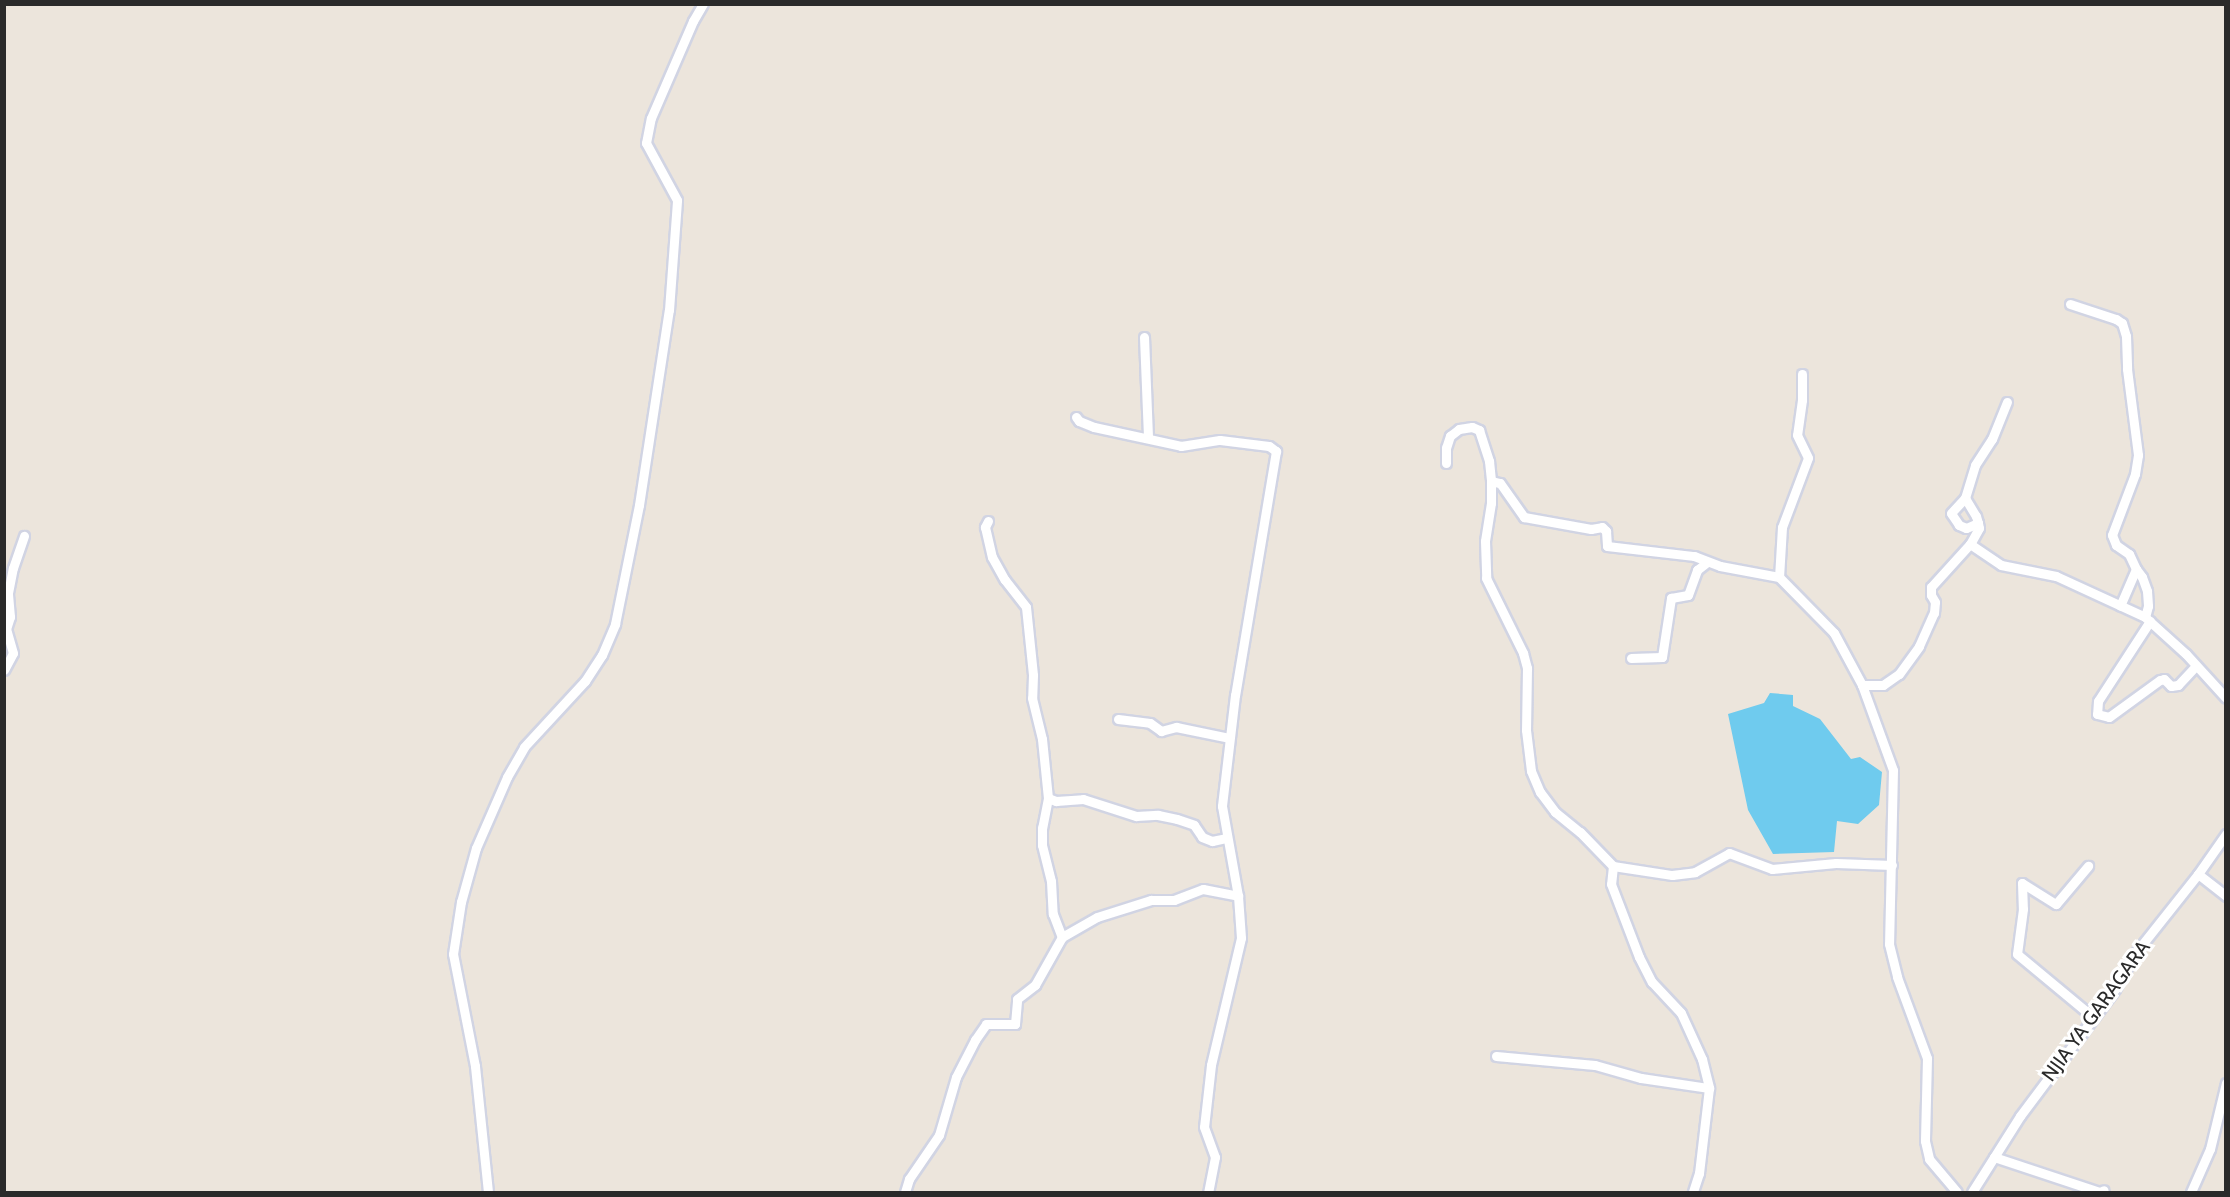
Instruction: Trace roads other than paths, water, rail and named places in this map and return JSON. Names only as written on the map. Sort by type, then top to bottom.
[{"type":"street","points":[[488,1192],[475,1066],[453,954],[461,902],[476,848],[507,777],[524,747],[585,681],[602,655],[615,624],[639,505],[669,310],[677,200],[646,143],[651,118],[693,21],[703,4]]},
{"type":"street","points":[[2070,304],[2116,319],[2124,328],[2138,455],[2135,474],[2112,536],[2116,545],[2130,554],[2142,577],[2147,591],[2148,606],[2147,619],[2098,701],[2097,714],[2109,717],[2160,680],[2164,679],[2171,686],[2178,685],[2195,667]]},
{"type":"street","points":[[1144,338],[1148,437]]},
{"type":"street","points":[[1779,577],[1782,527],[1808,458],[1797,435],[1802,400],[1802,374]]},
{"type":"street","points":[[1978,523],[1966,528],[1954,520],[1951,513],[1965,498],[1975,465],[1992,439],[2007,402]]},
{"type":"street","points":[[1076,417],[1079,421],[1094,428],[1148,437],[1181,446],[1220,440],[1269,446],[1276,451],[1229,738],[1221,806],[1238,896],[1241,938],[1211,1065],[1204,1127],[1215,1157],[1208,1192]]},
{"type":"street","points":[[1446,463],[1446,448],[1450,436],[1459,429],[1472,427],[1479,430],[1489,461],[1491,481],[1491,503],[1485,541],[1486,579],[1523,653],[1527,668],[1526,730],[1531,771],[1540,792],[1555,812],[1613,866],[1672,875],[1695,872],[1729,853],[1772,869],[1836,863],[1892,865]]},
{"type":"street","points":[[1491,481],[1500,483],[1524,517],[1591,529],[1602,527],[1606,531],[1607,546],[1694,556],[1706,563],[1779,577],[1834,633],[1862,685],[1893,770],[1889,944],[1897,977],[1927,1058],[1925,1141],[1929,1160],[1957,1192]]},
{"type":"street","points":[[1862,685],[1883,685],[1899,674],[1919,646],[1934,613],[1935,602],[1931,595],[1931,587],[1978,533],[1978,523],[1965,498]]},
{"type":"street","points":[[988,521],[985,527],[992,557],[1005,580],[1026,607],[1033,675],[1032,698],[1042,739],[1048,798],[1042,828],[1042,845],[1051,881],[1053,914],[1062,937]]},
{"type":"street","points":[[4,670],[14,654],[6,629],[10,617],[8,593],[12,568],[24,536]]},
{"type":"street","points":[[1970,544],[2001,565],[2056,576],[2147,619],[2186,654],[2195,667],[2226,698]]},
{"type":"street","points":[[1631,658],[1662,657],[1671,598],[1688,595],[1697,570],[1706,563]]},
{"type":"street","points":[[2120,606],[2130,589],[2136,569]]},
{"type":"street","points":[[1118,719],[1150,723],[1161,731],[1176,727],[1229,738]]},
{"type":"street","points":[[1048,798],[1056,801],[1083,799],[1136,816],[1158,815],[1177,819],[1194,825],[1203,837],[1212,841],[1226,838]]},
{"type":"street","name":"NJIA YA GARAGARA","points":[[1972,1192],[2020,1116],[2115,989],[2133,956],[2198,874],[2226,834]]},
{"type":"street","points":[[1613,866],[1611,884],[1639,957],[1652,982],[1681,1013],[1702,1059],[1709,1088],[1699,1173],[1693,1192]]},
{"type":"street","points":[[2088,866],[2056,904],[2022,883],[2023,909],[2017,954],[2093,1017]]},
{"type":"street","points":[[2198,874],[2226,896]]},
{"type":"street","points":[[905,1192],[909,1179],[939,1135],[956,1077],[975,1040],[986,1024],[1016,1024],[1017,999],[1035,985],[1062,937],[1097,918],[1151,900],[1174,900],[1203,890],[1238,896]]},
{"type":"street","points":[[1496,1056],[1595,1065],[1641,1078],[1709,1088]]},
{"type":"street","points":[[2191,1192],[2210,1149],[2226,1083]]},
{"type":"street","points":[[1994,1157],[2100,1192],[2104,1190]]},
{"type":"water","points":[[1770,693],[1793,695],[1793,706],[1820,719],[1851,759],[1860,757],[1882,772],[1879,805],[1858,824],[1837,821],[1834,852],[1773,854],[1748,810],[1728,714],[1764,703]]}]
